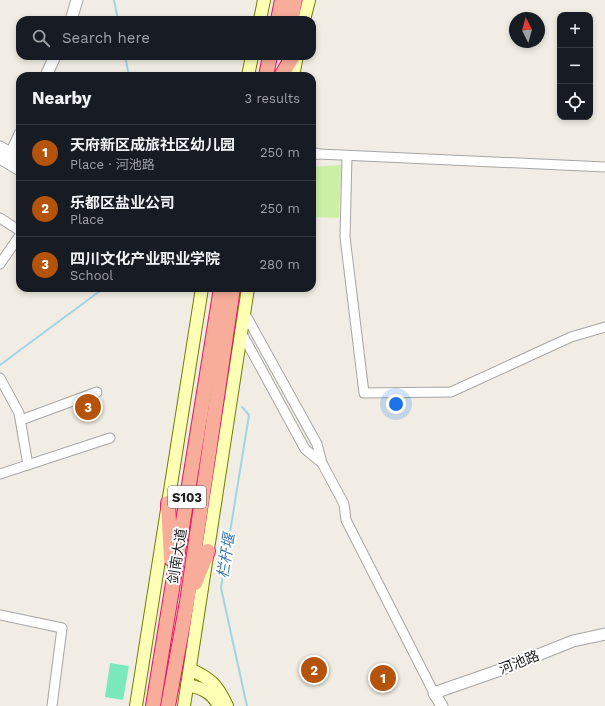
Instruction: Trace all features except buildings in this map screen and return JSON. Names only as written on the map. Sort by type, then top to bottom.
[{"type":"highway","points":[[279,16],[282,0]]},
{"type":"highway","points":[[292,16],[296,0]]},
{"type":"highway","points":[[267,72],[269,60]]},
{"type":"highway","points":[[281,72],[282,60]]},
{"type":"highway","points":[[283,72],[290,60]]},
{"type":"highway","name":"剑南大道","points":[[154,706],[156,683],[220,292]]},
{"type":"highway","name":"剑南大道","points":[[169,703],[187,602],[232,292]]},
{"type":"highway","points":[[168,503],[172,586]]},
{"type":"highway","points":[[187,602],[208,551]]},
{"type":"highway","points":[[148,706],[156,683]]},
{"type":"main road","points":[[261,16],[264,0]]},
{"type":"main road","points":[[305,16],[309,0]]},
{"type":"main road","points":[[249,72],[251,60]]},
{"type":"main road","points":[[294,72],[296,60]]},
{"type":"main road","points":[[136,706],[201,292]]},
{"type":"main road","points":[[184,706],[240,330],[247,292]]},
{"type":"main road","points":[[190,669],[201,674],[218,687],[227,706]]},
{"type":"main road","points":[[187,685],[202,688],[215,698],[219,706]]},
{"type":"street","points":[[72,16],[76,0]]},
{"type":"street","points":[[48,72],[53,60]]},
{"type":"street","points":[[9,158],[16,143]]},
{"type":"street","points":[[0,147],[16,166]]},
{"type":"street","points":[[316,154],[605,167]]},
{"type":"street","points":[[347,156],[345,237],[364,392],[451,392],[571,337],[605,327]]},
{"type":"street","points":[[0,218],[16,228]]},
{"type":"street","points":[[0,264],[16,241]]},
{"type":"street","points":[[196,292],[200,301]]},
{"type":"street","points":[[243,311],[317,444],[322,462],[344,504],[346,520],[442,706]]},
{"type":"street","points":[[240,330],[305,449],[322,462]]},
{"type":"street","points":[[1,381],[20,413],[28,465]]},
{"type":"street","points":[[21,420],[97,392]]},
{"type":"street","points":[[0,474],[110,438]]},
{"type":"street","points":[[0,615],[62,628],[52,706]]},
{"type":"street","name":"河池路","points":[[434,692],[503,669],[573,641],[605,634]]},
{"type":"green space","points":[[341,165],[339,218],[316,217],[316,167]]},
{"type":"green space","points":[[110,663],[129,666],[123,700],[105,697]]},
{"type":"waterway","name":"栏杆堰","points":[[114,0],[117,16]]},
{"type":"waterway","name":"栏杆堰","points":[[126,60],[128,72]]},
{"type":"waterway","name":"栏杆堰","points":[[0,365],[99,292]]},
{"type":"waterway","name":"栏杆堰","points":[[242,407],[249,415],[221,588],[247,706]]},
{"type":"place","name":"四川文化产业职业学院","points":[[88,407]]},
{"type":"place","name":"乐都区盐业公司","points":[[314,670]]},
{"type":"place","name":"天府新区成旅社区幼儿园","points":[[383,678]]}]
